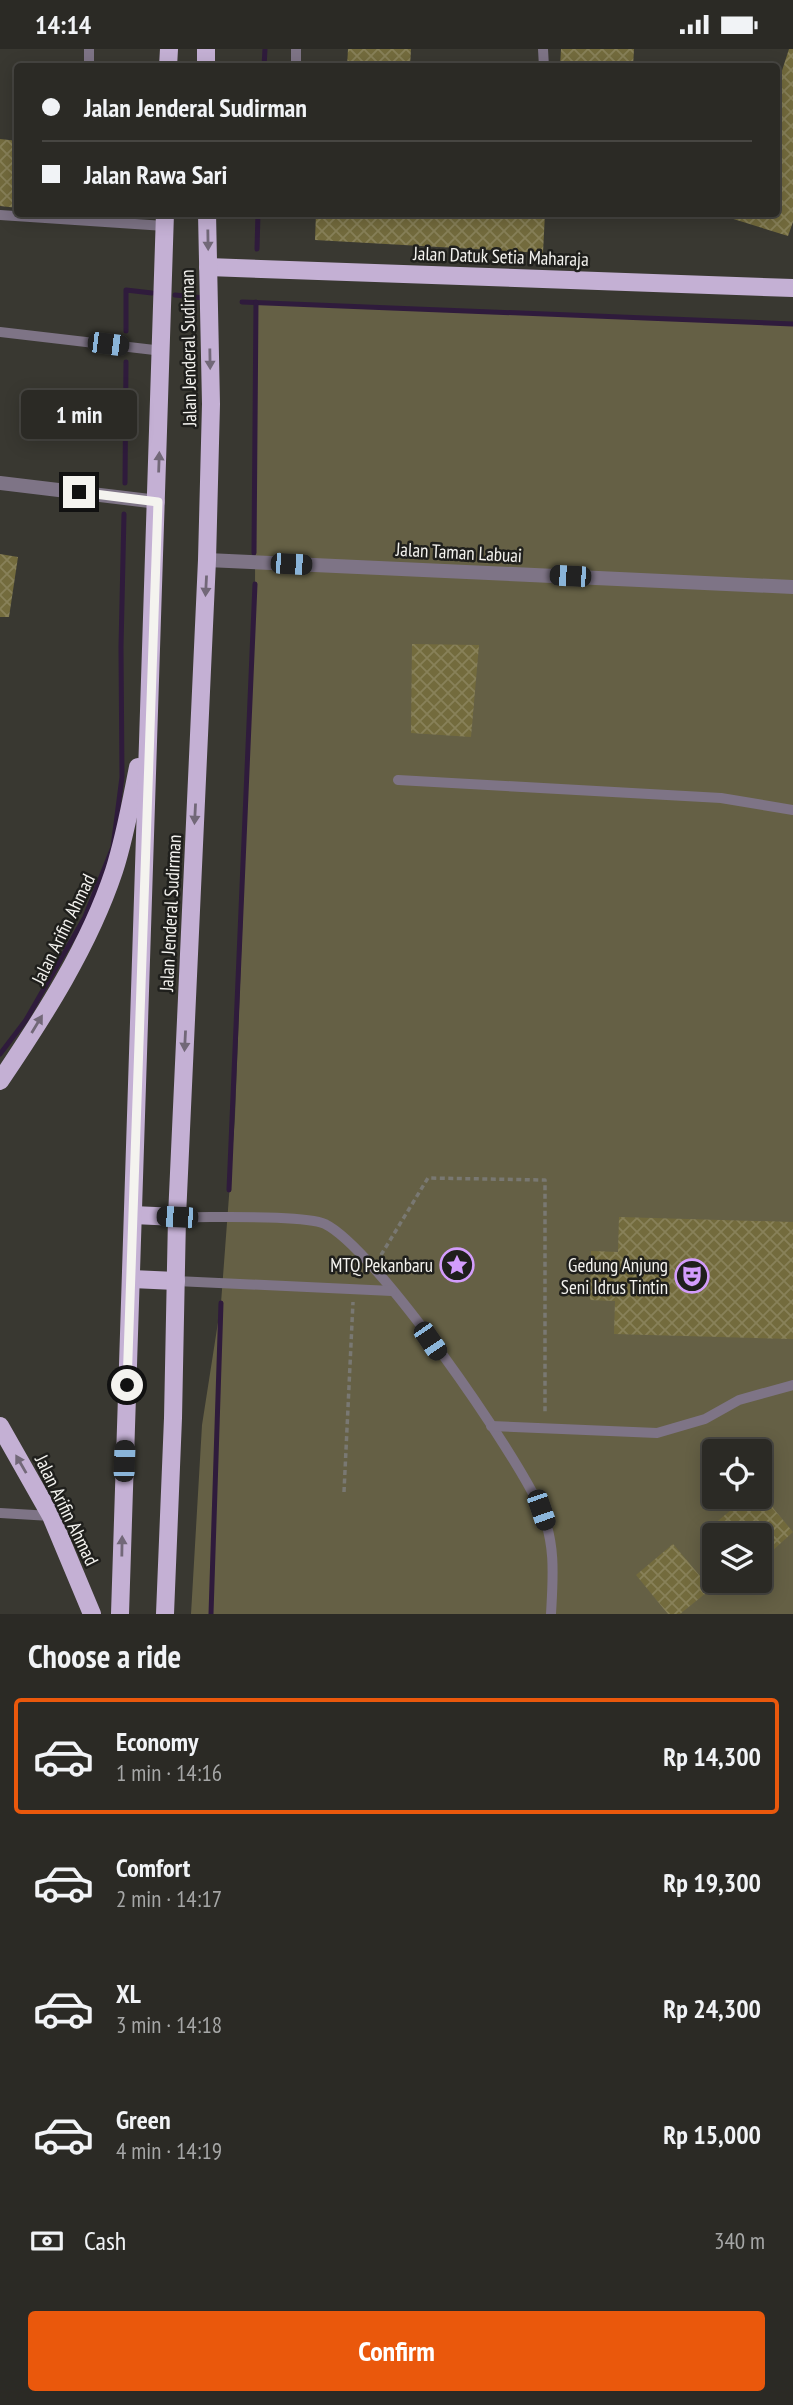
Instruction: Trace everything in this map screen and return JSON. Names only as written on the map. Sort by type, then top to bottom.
[{"type":"main road","name":"Jalan Jenderal Sudirman","points":[[164,1614],[177,1217],[207,560],[211,404],[207,217]]},
{"type":"main road","name":"Jalan Jenderal Sudirman","points":[[120,1614],[163,351],[165,220]]},
{"type":"main road","name":"Jalan Datuk Setia Maharaja","points":[[208,267],[793,288]]},
{"type":"main road","name":"Jalan Arifin Ahmad","points":[[0,1081],[58,989],[103,899],[125,834],[151,702]]},
{"type":"main road","points":[[133,1215],[177,1217]]},
{"type":"main road","points":[[132,1279],[176,1281]]},
{"type":"main road","name":"Jalan Arifin Ahmad","points":[[0,1426],[51,1517],[92,1614]]},
{"type":"street","points":[[0,483],[158,502]]},
{"type":"street","name":"Jalan Taman Labuai","points":[[207,560],[793,587]]},
{"type":"lane","points":[[99,217],[165,220]]},
{"type":"lane","points":[[0,332],[163,351]]},
{"type":"lane","points":[[398,781],[721,798],[793,810]]},
{"type":"lane","points":[[177,1217],[302,1220],[324,1224],[374,1268],[415,1318],[491,1426],[530,1489],[549,1532],[554,1566],[551,1614]]},
{"type":"lane","points":[[176,1281],[392,1291]]},
{"type":"lane","points":[[491,1426],[657,1433],[705,1419],[739,1400],[793,1385]]},
{"type":"lane","points":[[0,1514],[51,1517]]},
{"type":"path","points":[[374,1268],[428,1178],[545,1180],[545,1427]]},
{"type":"path","points":[[344,1492],[354,1289]]},
{"type":"shaded area","points":[[256,302],[793,324],[793,1614],[191,1614],[202,1425],[221,1303],[235,1116],[255,591]]},
{"type":"building","points":[[348,49],[411,49],[410,63],[347,63]]},
{"type":"building","points":[[561,49],[634,49],[633,63],[560,63]]},
{"type":"building","points":[[789,49],[793,49],[793,222],[788,236],[727,217],[780,217],[780,77]]},
{"type":"building","points":[[0,139],[14,141],[14,208],[0,206]]},
{"type":"building","points":[[316,217],[545,217],[543,253],[315,240]]},
{"type":"building","points":[[0,554],[18,557],[9,617],[0,617]]},
{"type":"building","points":[[412,644],[479,645],[471,737],[411,733]]},
{"type":"building","name":"Gedung Anjung Seni Idrus Tintin","points":[[619,1217],[793,1222],[793,1339],[614,1334],[615,1301],[590,1300],[591,1251],[618,1252]]},
{"type":"building","points":[[772,1507],[793,1532],[772,1551],[772,1523],[715,1523],[732,1509],[772,1509]]},
{"type":"building","points":[[673,1544],[702,1578],[702,1593],[706,1593],[680,1614],[668,1614],[636,1575]]},
{"type":"waterway","points":[[264,63],[265,49]]},
{"type":"waterway","points":[[257,249],[258,217]]},
{"type":"waterway","points":[[126,331],[126,290],[152,293]]},
{"type":"waterway","points":[[175,295],[204,298]]},
{"type":"waterway","points":[[242,302],[793,324]]},
{"type":"waterway","points":[[254,553],[256,302]]},
{"type":"waterway","points":[[125,483],[126,362]]},
{"type":"waterway","points":[[0,1054],[26,1020],[85,917],[113,847],[122,777],[124,514]]},
{"type":"waterway","points":[[229,1190],[255,584]]},
{"type":"waterway","points":[[211,1614],[221,1303]]},
{"type":"place","name":"MTQ Pekanbaru","points":[[457,1265]]},
{"type":"place","name":"Gedung Anjung Seni Idrus Tintin","points":[[692,1276]]},
{"type":"route","points":[[79,492],[158,502],[127,1385]]}]
